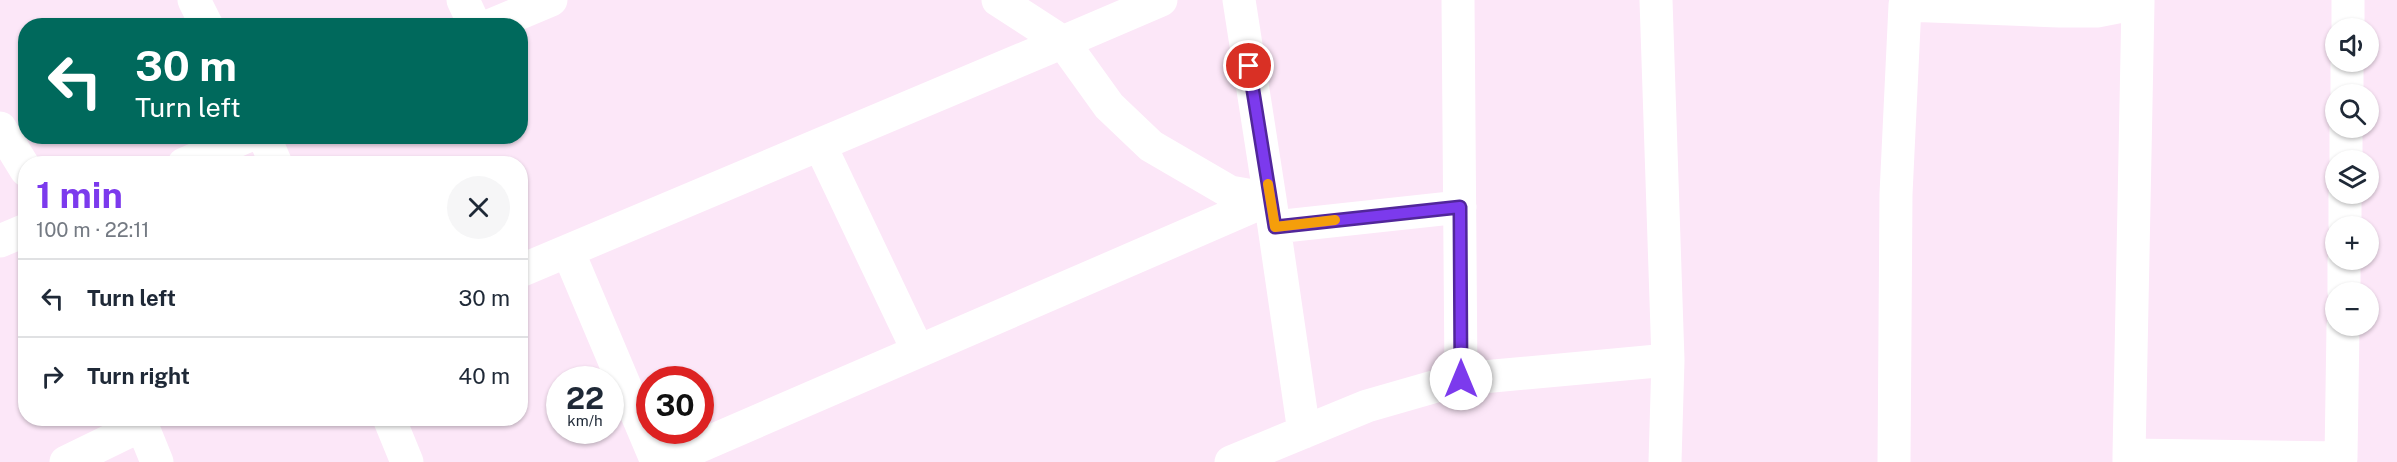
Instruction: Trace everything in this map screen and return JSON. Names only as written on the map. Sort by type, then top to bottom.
[{"type":"street","points":[[194,0],[203,18]]},
{"type":"street","points":[[463,0],[471,18]]},
{"type":"street","points":[[508,18],[551,0]]},
{"type":"street","points":[[998,0],[1023,9],[1063,42],[1109,106],[1151,146],[1230,192],[1273,213]]},
{"type":"street","points":[[528,268],[1161,0]]},
{"type":"street","points":[[1239,0],[1305,432]]},
{"type":"street","points":[[1458,0],[1461,379]]},
{"type":"street","points":[[1656,0],[1668,360],[1665,462]]},
{"type":"street","points":[[2348,0],[2348,18]]},
{"type":"street","points":[[1894,462],[1896,194],[1905,2],[2097,11],[2138,1],[2129,458],[2342,460],[2343,336]]},
{"type":"street","points":[[0,128],[18,157]]},
{"type":"street","points":[[202,156],[230,144]]},
{"type":"street","points":[[820,145],[918,351]]},
{"type":"street","points":[[663,462],[918,351],[1273,213],[1460,207]]},
{"type":"street","points":[[0,241],[18,233]]},
{"type":"street","points":[[568,251],[657,462]]},
{"type":"street","points":[[1231,462],[1367,406],[1461,379],[1668,360]]},
{"type":"street","points":[[66,462],[133,426]]},
{"type":"street","points":[[142,426],[157,462]]},
{"type":"street","points":[[391,426],[407,462]]},
{"type":"slow traffic","points":[[1268,184],[1275,227],[1335,220]]},
{"type":"route","points":[[1249,66],[1275,227],[1460,207],[1461,379]]}]
